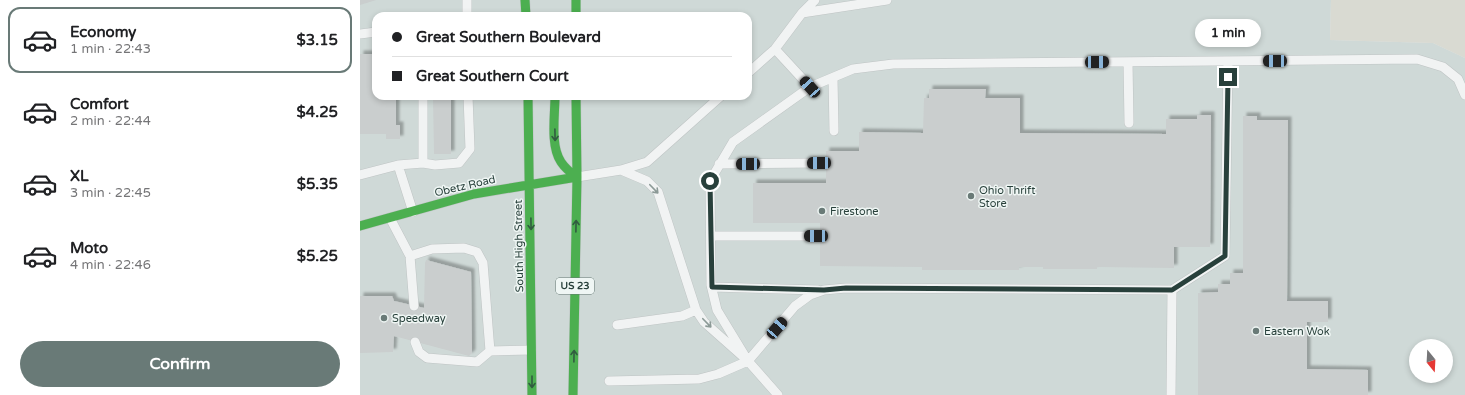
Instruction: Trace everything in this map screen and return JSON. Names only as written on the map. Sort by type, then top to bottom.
[{"type":"main road","points":[[526,0],[526,12]]},
{"type":"main road","points":[[576,0],[576,12]]},
{"type":"main road","name":"South High Street","points":[[528,100],[533,350],[532,395]]},
{"type":"main road","points":[[554,100],[555,146],[558,158],[565,168],[577,177]]},
{"type":"main road","name":"US 23","points":[[573,395],[577,177],[576,100]]},
{"type":"main road","name":"Obetz Road","points":[[360,226],[474,194],[577,177]]},
{"type":"lane","points":[[467,0],[467,12]]},
{"type":"lane","points":[[752,69],[775,49],[802,13],[815,0]]},
{"type":"lane","points":[[802,13],[887,0]]},
{"type":"lane","points":[[360,34],[372,32]]},
{"type":"lane","points":[[775,49],[810,87]]},
{"type":"lane","points":[[748,361],[717,310],[712,287],[710,181],[733,142],[810,87],[853,69],[893,64],[1417,59],[1443,67],[1458,79],[1465,95]]},
{"type":"lane","points":[[712,287],[824,290],[846,288],[1172,290],[1225,256],[1228,61]]},
{"type":"lane","points":[[1128,62],[1129,123]]},
{"type":"lane","points":[[833,78],[834,132]]},
{"type":"lane","points":[[423,100],[423,163]]},
{"type":"lane","points":[[360,175],[398,165],[423,163],[435,165],[459,163],[470,149],[468,100]]},
{"type":"lane","points":[[577,177],[621,170],[646,162],[717,100]]},
{"type":"lane","points":[[719,164],[819,163]]},
{"type":"lane","points":[[398,165],[413,212]]},
{"type":"lane","points":[[621,170],[647,181],[658,192],[696,310],[704,322],[748,361],[778,395]]},
{"type":"lane","points":[[390,218],[410,256],[414,306]]},
{"type":"lane","points":[[710,236],[816,236]]},
{"type":"lane","points":[[410,256],[432,249],[464,248],[476,252],[482,263],[490,351]]},
{"type":"lane","points":[[609,381],[699,379],[718,374],[748,361],[795,306],[810,295],[824,290]]},
{"type":"lane","points":[[1171,395],[1172,290]]},
{"type":"lane","points":[[617,325],[682,316],[696,310]]},
{"type":"lane","points":[[415,342],[419,352],[427,358],[477,362],[490,351],[533,350]]},
{"type":"shaded area","points":[[360,0],[1331,0],[1330,40],[1433,43],[1465,58],[1465,395],[360,395]]},
{"type":"shaded area","points":[[1331,0],[1465,0],[1465,58],[1433,43],[1330,40]]},
{"type":"building","points":[[360,0],[376,0],[360,5]]},
{"type":"building","points":[[360,54],[372,54],[372,100],[396,100],[396,125],[400,125],[400,139],[386,139],[386,134],[360,134]]},
{"type":"building","points":[[929,89],[986,89],[985,98],[1020,98],[1020,133],[1166,134],[1166,119],[1197,119],[1197,115],[1211,115],[1210,247],[1174,247],[1174,268],[1097,267],[1097,269],[1043,269],[1043,267],[1019,267],[1019,270],[922,270],[922,267],[820,266],[820,223],[753,223],[753,183],[826,183],[826,151],[859,151],[859,132],[923,133],[924,98],[929,98]]},
{"type":"building","points":[[433,100],[451,100],[451,154],[434,154]]},
{"type":"building","points":[[1243,116],[1257,116],[1257,120],[1288,120],[1287,301],[1328,301],[1328,322],[1307,322],[1307,369],[1368,370],[1368,395],[1198,395],[1198,293],[1218,292],[1218,284],[1230,284],[1230,273],[1243,273]]},
{"type":"building","points":[[426,260],[471,272],[472,353],[469,356],[394,336],[393,352],[360,353],[360,296],[392,296],[394,301],[424,308]]},
{"type":"traffic: fast","points":[[525,0],[526,12]]},
{"type":"traffic: fast","points":[[576,0],[576,12]]},
{"type":"traffic: fast","points":[[528,100],[532,395]]},
{"type":"traffic: fast","points":[[555,100],[555,148],[563,164],[577,177]]},
{"type":"traffic: fast","points":[[573,395],[577,177],[576,100]]},
{"type":"traffic: fast","points":[[360,226],[474,194],[577,177]]},
{"type":"place","name":"Ohio Thrift Store","points":[[971,196]]},
{"type":"place","name":"Firestone","points":[[822,211]]},
{"type":"place","name":"Speedway","points":[[384,318]]},
{"type":"place","name":"Eastern Wok","points":[[1256,331]]},
{"type":"route","points":[[710,181],[712,287],[824,290],[846,288],[1172,290],[1225,256],[1228,77]]}]
